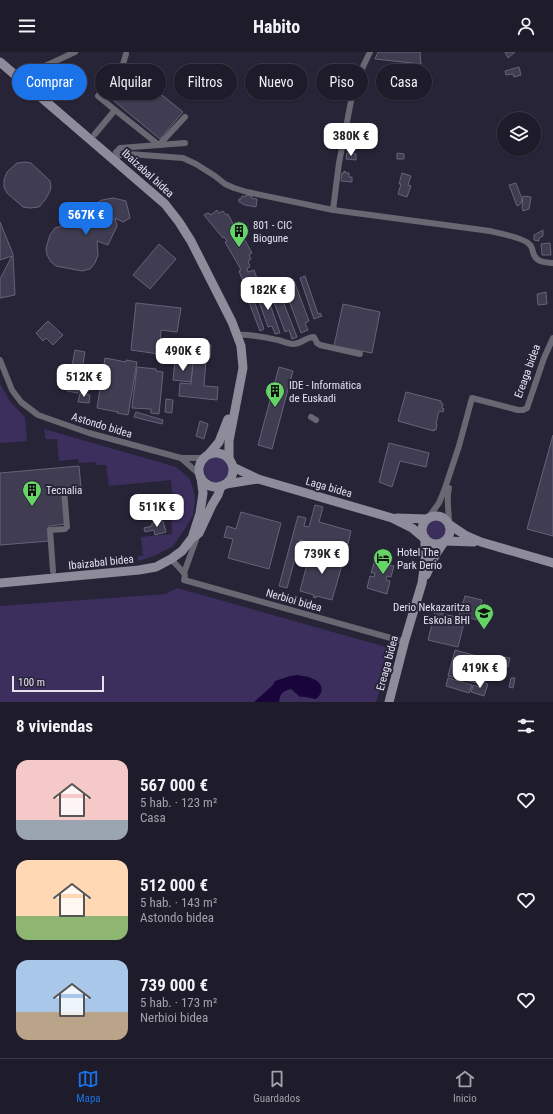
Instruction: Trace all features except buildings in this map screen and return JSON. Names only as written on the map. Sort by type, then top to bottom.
[{"type":"street","points":[[49,64],[75,52]]},
{"type":"street","points":[[333,210],[339,163],[353,92],[370,52]]},
{"type":"street","points":[[126,54],[123,64],[98,96],[159,145]]},
{"type":"street","name":"Ibaizabal bidea","points":[[0,62],[12,73]]},
{"type":"street","name":"Ibaizabal bidea","points":[[45,100],[115,155],[165,204],[179,222],[194,247],[237,334],[241,346],[243,368],[230,435],[231,463]]},
{"type":"street","points":[[95,134],[115,110]]},
{"type":"street","points":[[159,145],[185,117]]},
{"type":"street","points":[[115,155],[120,148],[185,143]]},
{"type":"street","points":[[115,155],[129,154],[183,158],[196,164],[225,184],[234,188],[276,198],[333,210],[490,231],[508,235],[529,243],[534,257],[540,262],[553,263]]},
{"type":"street","points":[[237,334],[245,334],[293,344],[314,337],[320,345],[360,354]]},
{"type":"street","name":"Ereaga bidea","points":[[428,518],[439,503],[453,464],[472,398],[518,410],[527,408],[544,358],[553,338]]},
{"type":"street","name":"Astondo bidea","points":[[0,360],[12,390],[21,402],[38,415],[89,433],[181,458],[206,456]]},
{"type":"street","name":"Ibaizabal bidea","points":[[206,456],[219,442],[241,383]]},
{"type":"street","points":[[219,453],[231,463],[232,476],[224,485],[215,487],[208,485],[200,476],[200,464],[206,456],[219,453]]},
{"type":"street","name":"Astondo bidea","points":[[181,458],[200,476]]},
{"type":"street","name":"Laga bidea","points":[[231,463],[258,479],[392,518],[412,528],[424,538]]},
{"type":"street","name":"Ereaga bidea","points":[[449,524],[447,505],[448,494],[453,476],[453,464]]},
{"type":"street","name":"Ibaizabal bidea","points":[[195,536],[194,530],[200,513],[203,493],[200,476]]},
{"type":"street","name":"Laga bidea","points":[[224,485],[258,479]]},
{"type":"street","name":"Ibaizabal bidea","points":[[0,583],[139,570],[156,567],[182,551],[195,536],[224,485]]},
{"type":"street","points":[[53,570],[50,530],[65,529],[67,527],[64,490],[69,489]]},
{"type":"street","points":[[422,583],[425,562],[422,528],[428,518],[433,516],[444,518],[449,524],[465,536],[553,563]]},
{"type":"street","name":"Laga bidea","points":[[392,518],[428,518]]},
{"type":"street","points":[[422,583],[436,554],[450,534],[449,524]]},
{"type":"street","points":[[184,574],[195,536]]},
{"type":"street","points":[[424,538],[434,544],[457,541],[481,542]]},
{"type":"street","points":[[171,559],[184,574]]},
{"type":"street","name":"Nerbioi bidea","points":[[184,574],[184,580],[405,642]]},
{"type":"street","name":"Ereaga bidea","points":[[389,702],[422,583]]},
{"type":"shaded area","points":[[0,384],[11,403],[25,417],[27,441],[0,443]]},
{"type":"shaded area","points":[[44,429],[176,467],[189,478],[193,488],[195,500],[193,515],[173,546],[154,556],[138,561],[138,556],[143,556],[141,537],[172,534],[171,515],[182,514],[180,500],[173,501],[171,480],[109,486],[106,465],[97,465],[96,462],[79,463],[78,459],[59,461],[57,439],[46,439]]},
{"type":"shaded area","points":[[217,457],[226,461],[230,470],[226,479],[217,483],[208,479],[204,470],[208,461]]},
{"type":"shaded area","points":[[436,520],[443,523],[446,530],[443,537],[436,540],[429,537],[426,530],[429,523]]},
{"type":"shaded area","points":[[177,588],[393,649],[376,702],[0,702],[0,606],[166,594]]},
{"type":"shaded area","points":[[297,675],[309,677],[319,683],[322,688],[319,697],[316,699],[300,697],[291,689],[282,693],[279,702],[254,702],[273,685],[275,681]]},
{"type":"place","name":"801 - CIC Biogune","points":[[239,248]]},
{"type":"place","name":"IDE - Informática de Euskadi","points":[[275,408]]},
{"type":"place","name":"Tecnalia","points":[[32,507]]},
{"type":"place","name":"Hotel The Park Derio","points":[[383,575]]},
{"type":"place","name":"Derio Nekazaritza Eskola BHI","points":[[484,630]]}]
